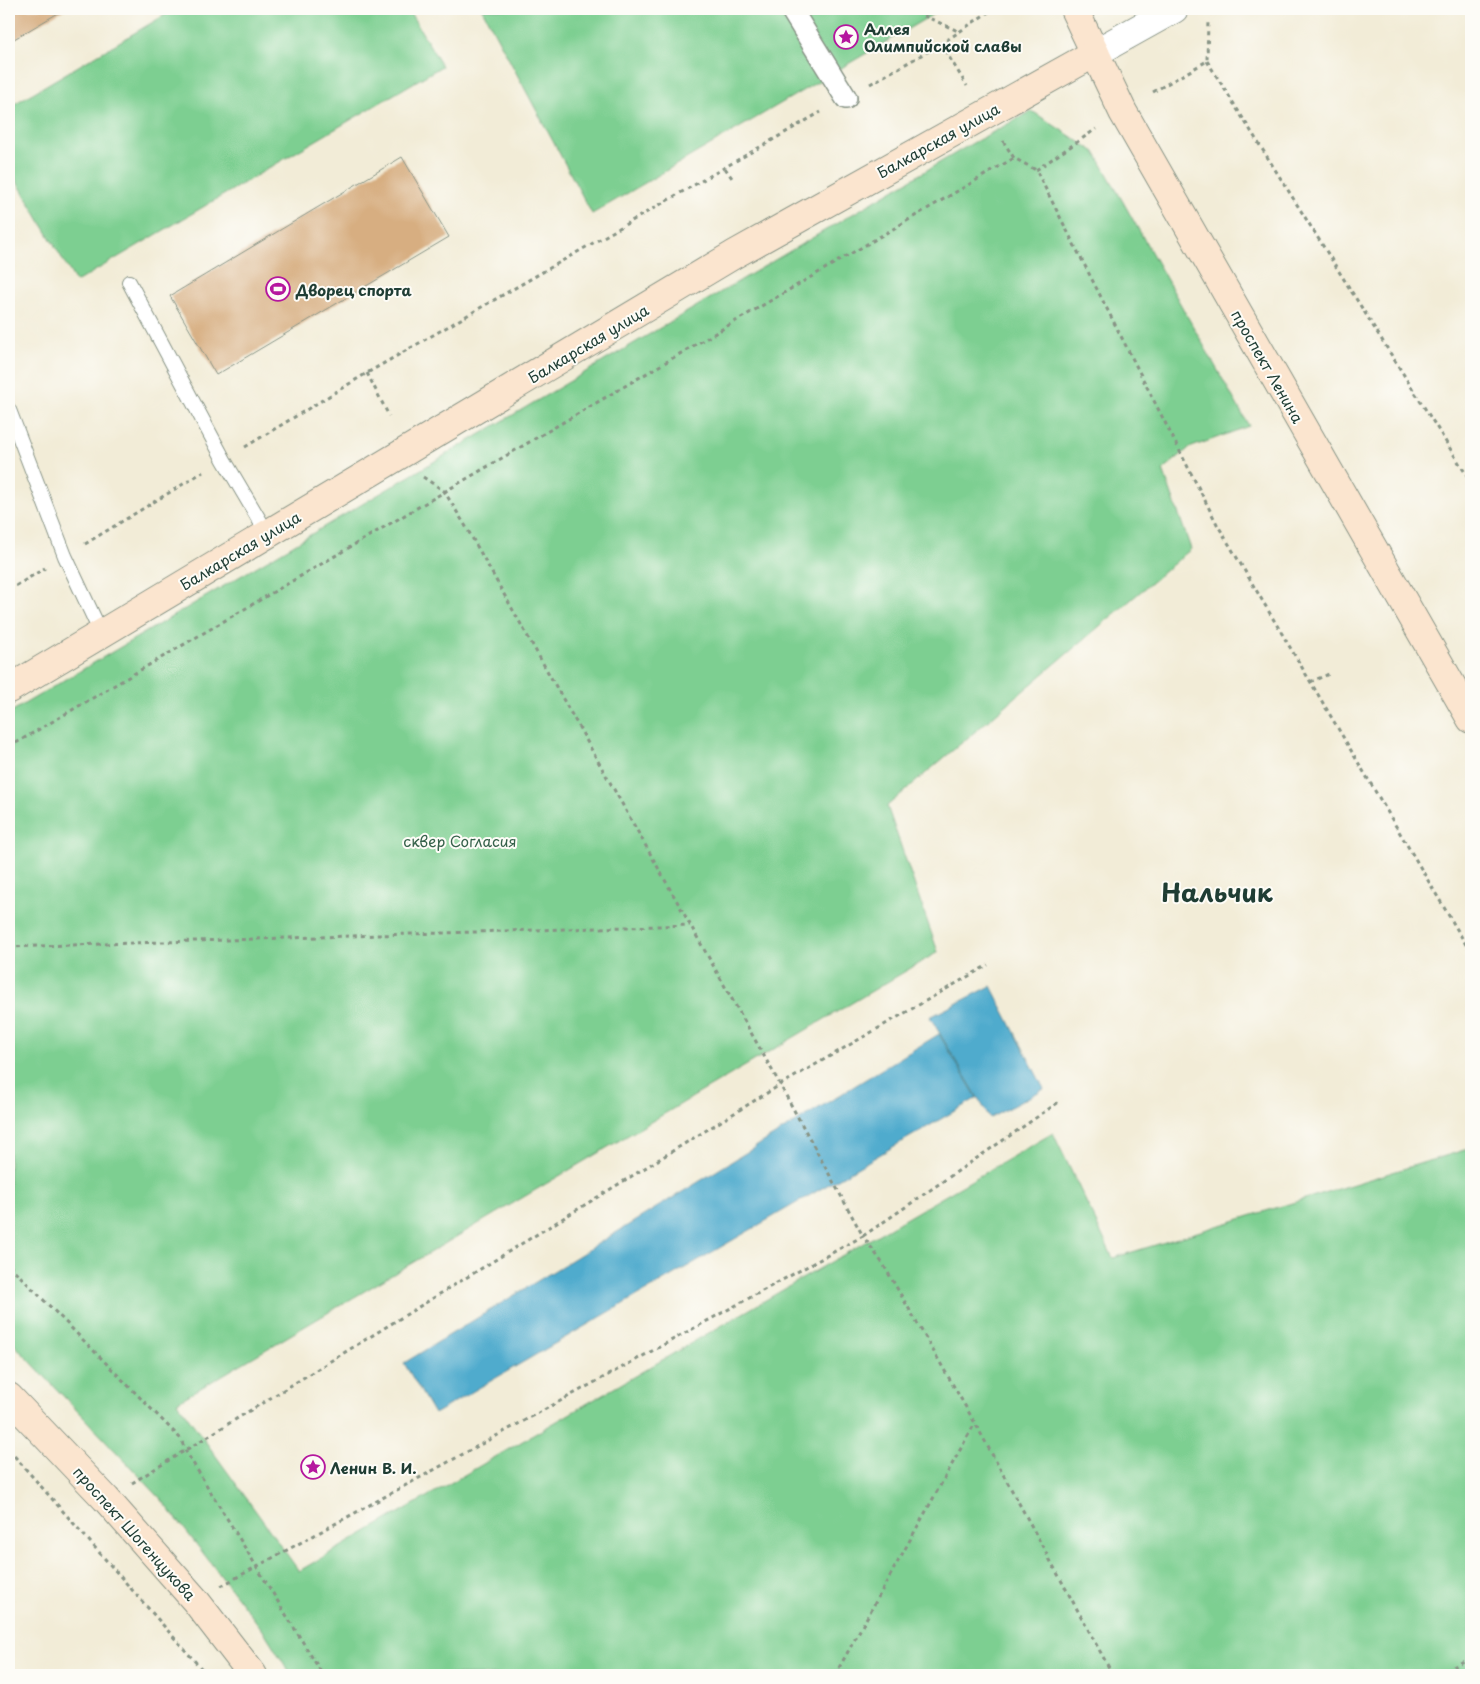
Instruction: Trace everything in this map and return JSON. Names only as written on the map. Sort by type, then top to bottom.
[{"type":"main road","name":"проспект Ленина","points":[[1074,9],[1123,112],[1471,719]]},
{"type":"main road","name":"Балкарская улица","points":[[9,689],[735,254],[1095,52]]},
{"type":"main road","name":"проспект Шогенцукова","points":[[9,1397],[106,1499],[195,1600],[253,1675]]},
{"type":"street","points":[[791,9],[846,98]]},
{"type":"street","name":"Балкарская улица","points":[[1095,52],[1174,9]]},
{"type":"lane","points":[[129,282],[224,460],[267,533]]},
{"type":"lane","points":[[9,410],[65,556],[100,634]]},
{"type":"path","points":[[909,9],[960,32]]},
{"type":"path","points":[[982,9],[985,14]]},
{"type":"path","points":[[9,590],[367,373],[941,44],[993,9]]},
{"type":"path","points":[[1208,20],[1207,61],[1471,482]]},
{"type":"path","points":[[941,44],[967,86]]},
{"type":"path","points":[[1153,92],[1207,61]]},
{"type":"path","points":[[1036,170],[1099,127]]},
{"type":"path","points":[[1001,139],[1014,158],[1036,170],[1217,524],[1471,953]]},
{"type":"path","points":[[9,748],[1014,158]]},
{"type":"path","points":[[725,168],[732,178]]},
{"type":"path","points":[[367,373],[389,416]]},
{"type":"path","points":[[423,477],[444,491],[780,1085],[863,1236],[884,1264],[975,1423],[1113,1675]]},
{"type":"path","points":[[1310,682],[1329,674]]},
{"type":"path","points":[[9,947],[690,925]]},
{"type":"path","points":[[106,1499],[780,1085],[988,965]]},
{"type":"path","points":[[195,1600],[863,1236],[1059,1102]]},
{"type":"path","points":[[9,1265],[181,1439],[323,1675]]},
{"type":"path","points":[[836,1675],[975,1423]]},
{"type":"path","points":[[9,1450],[207,1675]]},
{"type":"path","points":[[1439,1675],[1471,1658]]},
{"type":"green space","points":[[175,9],[408,9],[442,66],[76,282],[9,168],[9,107]]},
{"type":"green space","points":[[482,9],[942,9],[592,214]]},
{"type":"green space","name":"сквер Согласия","points":[[1032,111],[1095,152],[1249,426],[1189,448],[1163,470],[1191,549],[887,806],[938,952],[177,1402],[299,1571],[1053,1133],[1113,1258],[1471,1148],[1471,1675],[291,1675],[265,1633],[162,1500],[9,1339],[9,713],[971,144]]},
{"type":"water","points":[[991,986],[1044,1089],[990,1118],[930,1017]]},
{"type":"water","points":[[939,1034],[977,1098],[434,1414],[404,1363]]},
{"type":"building","points":[[9,9],[65,9],[9,42]]},
{"type":"building","points":[[402,157],[449,237],[216,375],[170,296]]},
{"type":"place","name":"Аллея Олимпийской славы","points":[[846,37]]},
{"type":"place","name":"Дворец спорта","points":[[278,289]]},
{"type":"place","name":"Ленин В. И.","points":[[313,1467]]},
{"type":"district","name":"Нальчик","points":[[1217,892]]}]
